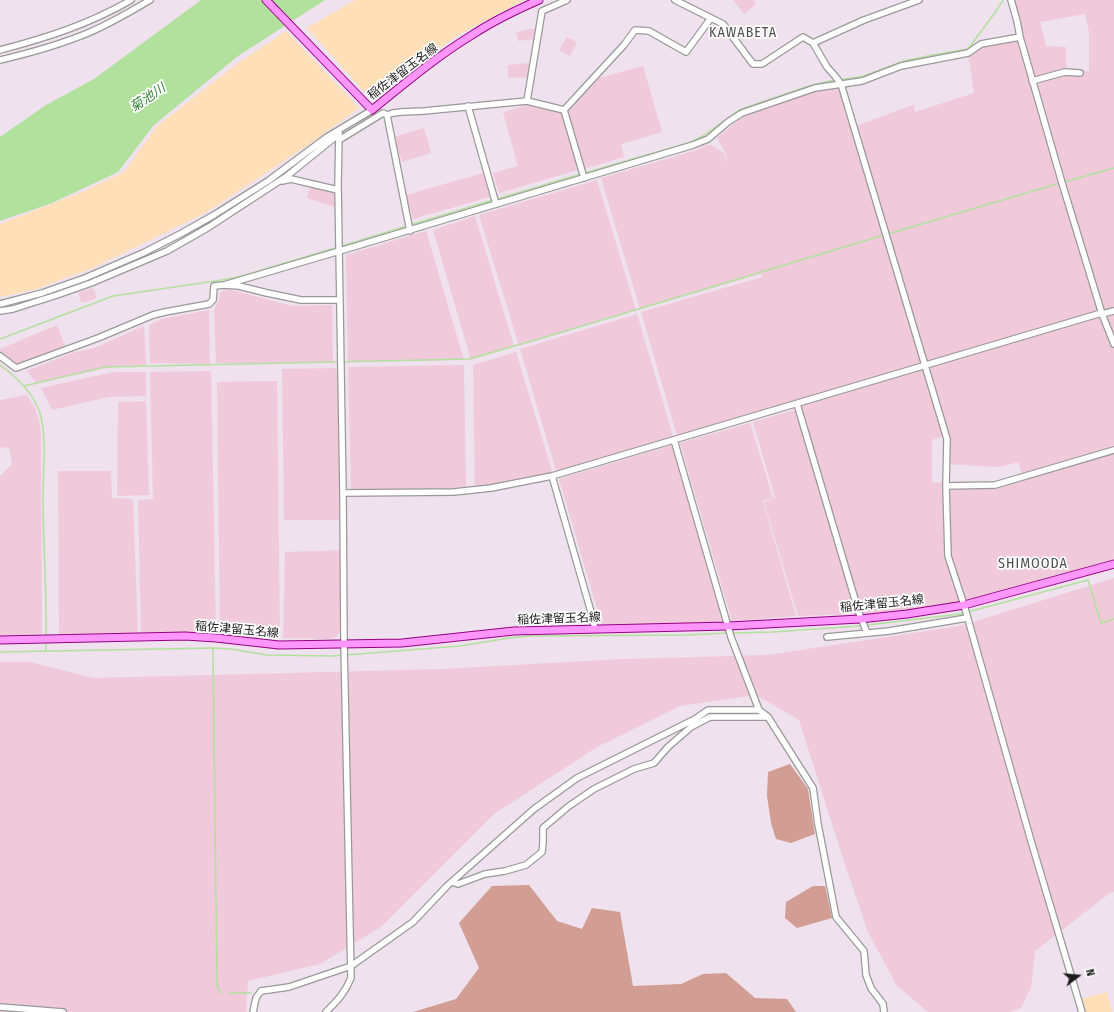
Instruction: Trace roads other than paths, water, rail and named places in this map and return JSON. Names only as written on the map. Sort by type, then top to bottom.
[{"type":"main road","name":"稲佐津留玉名線","points":[[266,0],[372,110],[421,71],[472,35],[519,9],[539,0]]},
{"type":"main road","name":"稲佐津留玉名線","points":[[0,640],[185,636],[344,651],[514,631],[729,628],[860,619],[907,614],[964,605],[1114,564]]},
{"type":"street","points":[[0,50],[54,35],[103,15],[131,0]]},
{"type":"street","points":[[0,60],[47,48],[87,33],[127,14],[150,0]]},
{"type":"street","points":[[527,100],[542,11],[568,0]]},
{"type":"street","points":[[676,0],[723,24],[753,64],[762,64],[803,37],[813,43],[827,67],[841,84],[886,239],[947,439],[946,486],[948,556],[964,605],[966,618],[1082,1012]]},
{"type":"street","points":[[813,43],[864,20],[917,0]]},
{"type":"street","points":[[1011,0],[1032,81],[1062,185],[1102,314],[1114,344]]},
{"type":"street","points":[[564,110],[624,45],[635,30],[649,31],[686,52],[711,18]]},
{"type":"street","points":[[224,285],[693,145],[708,138],[728,122],[742,114],[815,88],[862,81],[901,66],[968,53],[981,44],[1020,37]]},
{"type":"street","points":[[1032,81],[1065,72],[1080,73]]},
{"type":"street","points":[[0,304],[42,293],[85,278],[160,244],[237,201],[283,171],[327,137],[339,135],[383,113],[387,115],[401,112],[527,100],[564,110]]},
{"type":"street","points":[[468,106],[496,203]]},
{"type":"street","points":[[0,311],[12,309],[91,283],[167,251],[209,227],[278,182],[372,110]]},
{"type":"street","points":[[564,110],[584,178]]},
{"type":"street","points":[[387,115],[410,230]]},
{"type":"street","points":[[326,1012],[348,988],[351,978],[344,651],[338,190],[339,135]]},
{"type":"street","points":[[278,182],[291,179],[338,190]]},
{"type":"street","points":[[0,356],[16,368],[98,338],[153,315],[209,304],[213,300],[214,286],[239,286],[301,300],[340,300]]},
{"type":"street","points":[[343,494],[454,492],[491,488],[552,476],[1098,314],[1114,311]]},
{"type":"street","points":[[797,404],[860,619],[867,633]]},
{"type":"street","points":[[674,440],[731,637],[759,710],[767,717],[813,788],[818,824],[836,917],[864,952],[866,975],[872,988],[883,1004],[884,1012]]},
{"type":"street","points":[[946,486],[995,485],[1114,450]]},
{"type":"street","points":[[552,476],[595,629]]},
{"type":"street","points":[[827,637],[889,631],[966,618]]},
{"type":"street","points":[[254,1012],[256,998],[261,991],[289,987],[351,966],[413,922],[452,882],[534,809],[577,778],[695,719],[708,710],[759,710]]},
{"type":"street","points":[[452,882],[458,884],[484,874],[505,871],[526,865],[542,852],[544,842],[543,828],[569,806],[594,789],[634,769],[654,763],[668,747],[692,727],[710,717],[767,717]]},
{"type":"street","points":[[0,1007],[25,1011],[63,1012]]},
{"type":"water","name":"菊池川","points":[[201,0],[325,0],[238,56],[154,125],[118,172],[52,203],[0,221],[0,137],[46,105],[94,79]]},
{"type":"waterway","points":[[840,80],[864,76],[904,61],[968,49],[1003,0]]},
{"type":"waterway","points":[[585,173],[691,142],[703,136],[739,110],[809,86],[836,80]]},
{"type":"waterway","points":[[1064,182],[1114,168]]},
{"type":"waterway","points":[[497,199],[581,174]]},
{"type":"waterway","points":[[888,234],[1060,183]]},
{"type":"waterway","points":[[410,225],[493,200]]},
{"type":"waterway","points":[[342,246],[407,226]]},
{"type":"waterway","points":[[24,386],[105,367],[469,359],[884,235]]},
{"type":"waterway","points":[[0,339],[113,296],[242,276],[338,247]]},
{"type":"waterway","points":[[0,365],[18,380],[29,392],[40,413],[42,423],[44,444],[43,515],[46,637]]},
{"type":"waterway","points":[[868,625],[960,614],[1088,580],[1101,623],[1114,619]]},
{"type":"waterway","points":[[732,633],[773,632],[859,626]]},
{"type":"waterway","points":[[0,652],[213,648],[231,649],[267,655],[333,656],[460,646],[530,636],[687,635],[728,633]]},
{"type":"waterway","points":[[46,641],[46,651]]},
{"type":"waterway","points":[[213,648],[217,984],[219,991],[222,993]]},
{"type":"waterway","points":[[229,993],[251,993]]},
{"type":"district","name":"KAWABETA","points":[[743,33]]},
{"type":"district","name":"SHIMOODA","points":[[1033,564]]}]
